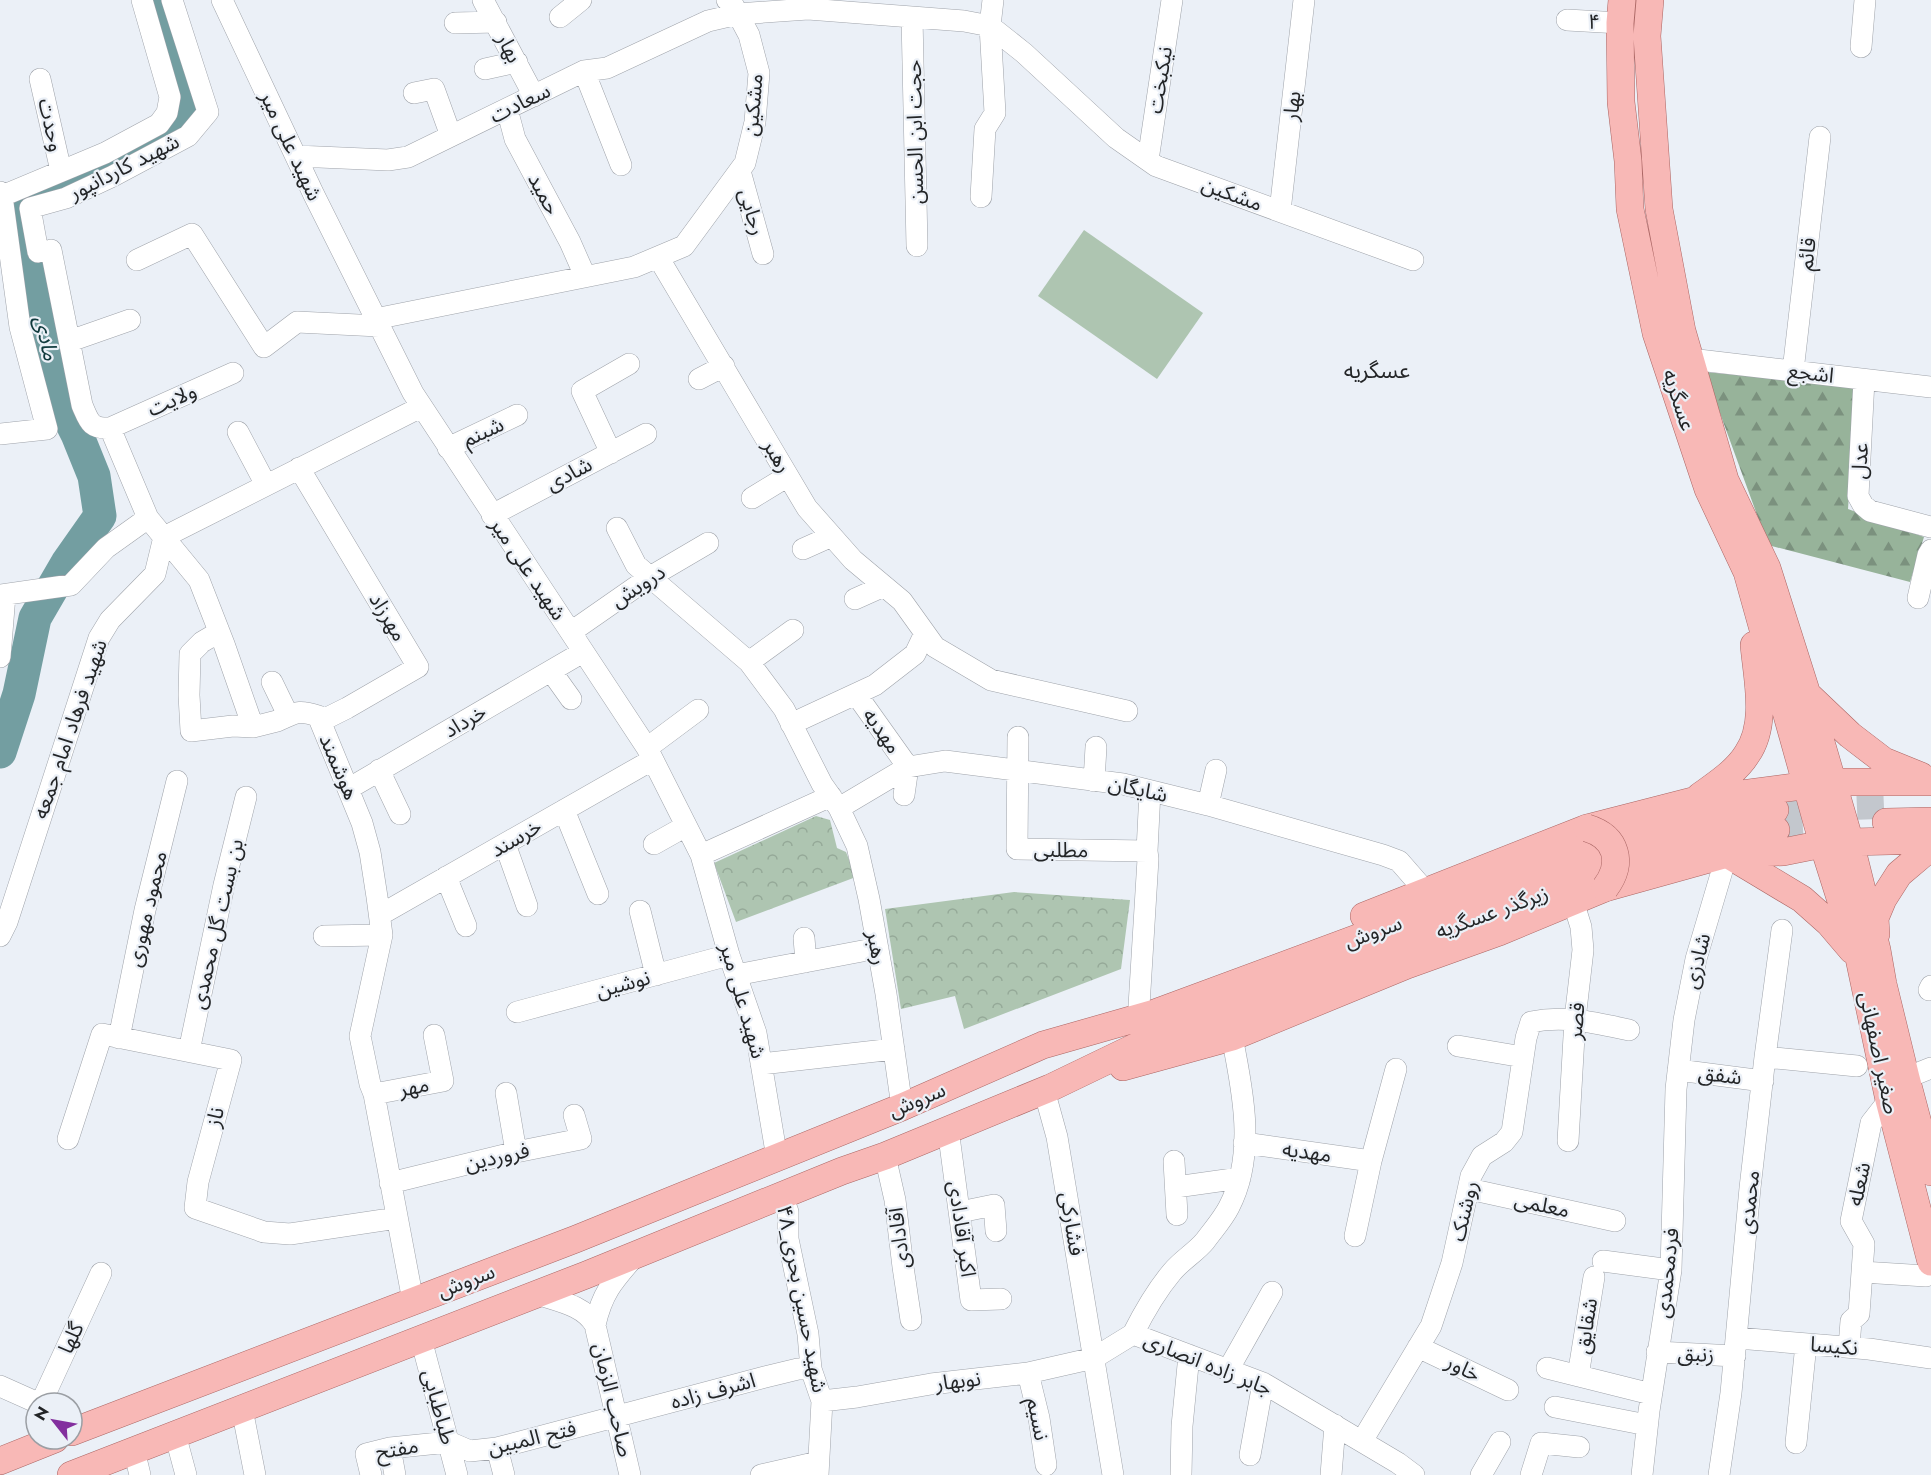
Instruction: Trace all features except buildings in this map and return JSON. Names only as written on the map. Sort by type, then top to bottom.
[{"type":"main road","name":"عسگریه","points":[[1650,0],[1647,36],[1659,208],[1682,331],[1725,480],[1767,568],[1850,842]]},
{"type":"main road","name":"عسگریه","points":[[1621,12],[1621,102],[1628,161],[1630,208],[1656,333],[1708,489],[1747,572],[1822,844]]},
{"type":"main road","points":[[1696,800],[1726,777],[1747,756],[1756,739],[1760,702],[1747,572]]},
{"type":"main road","points":[[1807,694],[1850,735],[1884,761],[1931,780]]},
{"type":"main road","points":[[1043,1045],[1587,828],[1696,800],[1833,782],[1931,780]]},
{"type":"main road","points":[[1931,802],[1887,814],[1931,821]]},
{"type":"main road","name":"سروش","points":[[84,1423],[576,1239],[902,1107],[1043,1045],[1155,1012],[1584,854],[1689,825],[1776,820]]},
{"type":"main road","name":"زیرگذر عسگریه","points":[[1047,1089],[1158,1036],[1592,874],[1694,842],[1776,820]]},
{"type":"main road","points":[[1587,828],[1598,831],[1606,838],[1616,857],[1616,868],[1605,888]]},
{"type":"main road","points":[[1047,1089],[1232,1036],[1499,932],[1605,888],[1727,854],[1783,852],[1822,844],[1850,842],[1931,840]]},
{"type":"main road","name":"صغیر اصفهانی","points":[[1850,842],[1889,1100],[1928,1269]]},
{"type":"main road","name":"صغیر اصفهانی","points":[[1822,844],[1883,984],[1931,1172]]},
{"type":"main road","points":[[1727,854],[1802,899],[1868,954],[1875,918],[1883,900],[1899,874],[1931,847]]},
{"type":"main road","name":"سروش","points":[[71,1475],[137,1463],[175,1434],[636,1255],[1047,1089]]},
{"type":"main road","points":[[0,1461],[25,1451]]},
{"type":"street","name":"شهید کاردانپور","points":[[1,194],[105,153],[159,124],[167,113],[170,98],[142,0]]},
{"type":"street","name":"شهید کاردانپور","points":[[51,249],[30,208],[66,198],[188,136],[208,112],[172,0]]},
{"type":"street","name":"شهید علی میر","points":[[222,0],[377,322],[421,406],[649,754],[701,855],[733,965],[756,1033],[777,1158]]},
{"type":"street","name":"بهار","points":[[483,0],[534,96]]},
{"type":"street","points":[[560,17],[581,0]]},
{"type":"street","points":[[981,197],[985,129],[995,113],[990,26],[993,0]]},
{"type":"street","name":"نیکبخت","points":[[1148,160],[1172,0]]},
{"type":"street","name":"بهار","points":[[1280,211],[1304,0]]},
{"type":"street","points":[[1861,47],[1865,0]]},
{"type":"street","name":"سعادت","points":[[296,156],[388,160],[408,157],[584,72],[607,68],[708,21],[733,5]]},
{"type":"street","name":"مشکین","points":[[137,260],[192,234],[264,347],[297,322],[377,322],[634,267],[684,246],[745,163],[755,122],[759,73],[749,36],[733,5],[816,5],[964,21],[990,26],[1024,53],[1116,138],[1156,165],[1413,260]]},
{"type":"street","name":"۴","points":[[1567,20],[1621,12]]},
{"type":"street","name":"حجت ابن الحسن","points":[[912,17],[917,246]]},
{"type":"street","points":[[455,22],[496,22]]},
{"type":"street","points":[[485,69],[517,62]]},
{"type":"street","points":[[584,72],[621,165]]},
{"type":"street","name":"وحدت","points":[[40,79],[61,171]]},
{"type":"street","points":[[414,93],[434,89],[451,136]]},
{"type":"street","name":"حمید","points":[[507,109],[515,139],[570,242],[585,276]]},
{"type":"street","name":"قائم","points":[[1794,371],[1820,137]]},
{"type":"street","name":"رجایی","points":[[740,171],[764,254]]},
{"type":"street","points":[[0,434],[47,429],[20,327],[9,304],[11,255],[1,194]]},
{"type":"street","points":[[11,255],[51,249],[82,405],[89,422],[99,428],[110,428],[148,518],[199,580],[253,727]]},
{"type":"street","name":"رهبر","points":[[658,257],[807,508],[853,560],[902,601],[935,647],[991,680],[1127,711]]},
{"type":"street","points":[[70,341],[130,320]]},
{"type":"street","name":"اشجع","points":[[1690,359],[1931,387]]},
{"type":"street","points":[[611,453],[582,391],[629,363]]},
{"type":"street","points":[[699,379],[724,366]]},
{"type":"street","name":"ولایت","points":[[110,428],[233,373]]},
{"type":"street","name":"عدل","points":[[1864,380],[1858,496],[1870,511],[1931,527]]},
{"type":"street","points":[[164,537],[421,406]]},
{"type":"street","name":"شبنم","points":[[448,448],[517,415]]},
{"type":"street","points":[[238,432],[266,485]]},
{"type":"street","name":"شادی","points":[[492,515],[646,434]]},
{"type":"street","name":"مهرزاد","points":[[299,468],[418,667],[325,719],[318,716]]},
{"type":"street","points":[[753,498],[788,476]]},
{"type":"street","points":[[0,657],[3,595],[71,585],[106,548],[148,518]]},
{"type":"street","name":"رهبر","points":[[617,528],[636,565],[749,662],[784,709],[857,846],[878,948],[902,1107]]},
{"type":"street","points":[[803,549],[832,536]]},
{"type":"street","name":"شهید فرهاد امام جمعه","points":[[0,936],[7,922],[99,638],[110,620],[155,574],[164,537]]},
{"type":"street","name":"درویش","points":[[571,632],[650,577],[708,543]]},
{"type":"street","points":[[1918,598],[1931,550]]},
{"type":"street","points":[[855,599],[884,586]]},
{"type":"street","points":[[749,662],[793,630]]},
{"type":"street","name":"هوشمند","points":[[219,632],[202,642],[190,654],[191,731],[233,726],[253,727],[276,721],[295,712],[307,712],[318,716],[362,823],[370,852],[381,925],[360,1036],[374,1094],[412,1302]]},
{"type":"street","points":[[791,724],[875,685],[915,654],[925,633]]},
{"type":"street","name":"خرداد","points":[[348,789],[583,652]]},
{"type":"street","points":[[551,670],[571,699]]},
{"type":"street","points":[[272,682],[288,715]]},
{"type":"street","name":"مهدیه","points":[[856,694],[908,767]]},
{"type":"street","name":"خرسند","points":[[381,925],[446,877],[564,810],[649,754],[698,710]]},
{"type":"street","points":[[1018,737],[1018,771]]},
{"type":"street","points":[[1094,780],[1096,747]]},
{"type":"street","name":"شایگان","points":[[835,802],[908,767],[945,761],[1123,784],[1208,805],[1399,861],[1426,892]]},
{"type":"street","points":[[904,795],[908,767]]},
{"type":"street","points":[[379,770],[400,814]]},
{"type":"street","points":[[1208,805],[1216,770]]},
{"type":"street","name":"مطلبی","points":[[1018,771],[1017,849],[1147,850]]},
{"type":"street","name":"محمود مهوری","points":[[119,1038],[145,910],[177,781]]},
{"type":"street","points":[[1139,1006],[1150,791]]},
{"type":"street","name":"بن بست گل محمدی","points":[[189,1051],[246,797]]},
{"type":"street","points":[[701,855],[835,802]]},
{"type":"street","points":[[564,810],[598,894]]},
{"type":"street","points":[[654,844],[686,826]]},
{"type":"street","points":[[505,844],[527,906]]},
{"type":"street","name":"شادزی","points":[[1678,1070],[1684,1020],[1696,959],[1727,854]]},
{"type":"street","points":[[446,877],[466,926]]},
{"type":"street","name":"قصر","points":[[1568,1141],[1575,1019],[1583,950],[1581,927],[1573,901]]},
{"type":"street","points":[[640,911],[656,975]]},
{"type":"street","points":[[324,936],[381,925]]},
{"type":"street","name":"محمدی","points":[[1719,1475],[1736,1347],[1750,1188],[1765,1057],[1782,930]]},
{"type":"street","points":[[804,938],[811,967]]},
{"type":"street","name":"نوشین","points":[[518,1012],[656,975],[733,965],[811,967],[878,948]]},
{"type":"street","name":"روشنک","points":[[1362,1441],[1431,1326],[1452,1263],[1471,1176],[1482,1156],[1504,1142],[1512,1132],[1526,1038],[1532,1022],[1543,1019],[1575,1019]]},
{"type":"street","points":[[1575,1019],[1629,1030]]},
{"type":"street","points":[[68,1139],[102,1034],[119,1038]]},
{"type":"street","name":"مهر","points":[[374,1094],[443,1081],[434,1035]]},
{"type":"street","points":[[1132,1334],[1150,1302],[1173,1270],[1204,1242],[1229,1208],[1244,1166],[1240,1080],[1232,1036]]},
{"type":"street","name":"ناز","points":[[119,1038],[231,1060],[198,1182],[195,1208],[264,1232],[290,1234],[397,1218]]},
{"type":"street","points":[[1458,1046],[1523,1057]]},
{"type":"street","points":[[761,1064],[894,1049]]},
{"type":"street","points":[[1765,1057],[1857,1066]]},
{"type":"street","points":[[1906,1078],[1931,1068]]},
{"type":"street","points":[[1355,1236],[1371,1161],[1396,1069]]},
{"type":"street","name":"شفق","points":[[1678,1070],[1763,1081]]},
{"type":"street","name":"فردمحمدی","points":[[1642,1475],[1651,1394],[1671,1270],[1678,1070]]},
{"type":"street","name":"فشارکی","points":[[1047,1089],[1113,1475]]},
{"type":"street","points":[[506,1093],[516,1152]]},
{"type":"street","name":"شعله","points":[[1849,1347],[1851,1321],[1859,1314],[1864,1244],[1851,1221],[1871,1123],[1889,1100]]},
{"type":"street","name":"فروردین","points":[[390,1183],[516,1152],[581,1139],[574,1115]]},
{"type":"street","name":"اکبر آقادادی","points":[[948,1130],[971,1300],[1001,1299]]},
{"type":"street","name":"مهدیه","points":[[1244,1143],[1371,1161]]},
{"type":"street","name":"آقادادی","points":[[885,1156],[895,1200],[911,1320]]},
{"type":"street","points":[[1174,1161],[1177,1215]]},
{"type":"street","points":[[1176,1187],[1239,1178]]},
{"type":"street","name":"معلمی","points":[[1468,1189],[1616,1221]]},
{"type":"street","name":"۴۸_شهید حسین بحری","points":[[782,1195],[788,1212],[788,1239],[808,1334],[811,1369],[822,1401],[818,1469]]},
{"type":"street","points":[[960,1212],[994,1205],[996,1231]]},
{"type":"street","name":"صاحب الزمان","points":[[595,1325],[604,1294],[636,1255]]},
{"type":"street","name":"شقایق","points":[[1578,1376],[1599,1269],[1671,1270]]},
{"type":"street","points":[[1862,1272],[1928,1269]]},
{"type":"street","name":"گلها","points":[[45,1391],[101,1274]]},
{"type":"street","points":[[1228,1370],[1272,1292]]},
{"type":"street","name":"صاحب الزمان","points":[[537,1294],[582,1311],[591,1317],[595,1325],[630,1475]]},
{"type":"street","name":"جابر زاده انصاری","points":[[1094,1358],[1132,1334],[1190,1355],[1263,1383],[1362,1441],[1414,1475]]},
{"type":"street","name":"طباطبایی","points":[[421,1339],[457,1475]]},
{"type":"street","points":[[1796,1443],[1806,1344]]},
{"type":"street","name":"نکیسا","points":[[1736,1347],[1806,1344],[1849,1347],[1931,1358]]},
{"type":"street","name":"خاور","points":[[1418,1347],[1508,1390]]},
{"type":"street","name":"زنبق","points":[[1657,1352],[1736,1347]]},
{"type":"street","points":[[1181,1475],[1182,1426],[1190,1355]]},
{"type":"street","name":"نوبهار","points":[[822,1401],[930,1384],[1029,1373],[1094,1358]]},
{"type":"street","name":"شقایق","points":[[1547,1368],[1651,1394]]},
{"type":"street","name":"اشرف زاده","points":[[617,1417],[765,1377],[798,1369],[811,1369]]},
{"type":"street","name":"نسیم","points":[[1029,1373],[1046,1465]]},
{"type":"street","points":[[1250,1455],[1263,1383]]},
{"type":"street","points":[[0,1386],[24,1396]]},
{"type":"street","points":[[1555,1407],[1647,1425]]},
{"type":"street","points":[[242,1408],[255,1475]]},
{"type":"street","name":"فتح المبین","points":[[449,1442],[470,1452],[497,1448],[617,1417]]},
{"type":"street","points":[[1331,1475],[1335,1425]]},
{"type":"street","points":[[175,1434],[186,1475]]},
{"type":"street","name":"مفتح","points":[[370,1475],[366,1454],[449,1442]]},
{"type":"street","points":[[1481,1475],[1500,1442]]},
{"type":"street","points":[[1531,1475],[1541,1443],[1579,1447]]},
{"type":"street","points":[[497,1448],[504,1475]]},
{"type":"street","points":[[390,1449],[395,1475]]},
{"type":"street","points":[[761,1475],[818,1469]]},
{"type":"green space","points":[[1084,230],[1203,313],[1157,379],[1038,296]]},
{"type":"green space","points":[[1705,372],[1856,386],[1848,509],[1924,537],[1910,582],[1768,545]]},
{"type":"green space","points":[[816,816],[830,820],[837,848],[846,852],[856,877],[736,922],[714,863]]},
{"type":"green space","points":[[1014,892],[1130,900],[1121,969],[964,1029],[955,996],[901,1009],[885,909]]},
{"type":"waterway","name":"مادی","points":[[0,752],[19,694],[35,618],[67,563],[100,516],[94,476],[62,404],[18,204],[88,174],[165,134],[186,114],[182,72],[161,0]]},
{"type":"tunnel","points":[[1775,810],[1888,805]]},
{"type":"tunnel","points":[[1776,830],[1841,826]]},
{"type":"district","name":"عسگریه","points":[[1377,370]]}]
